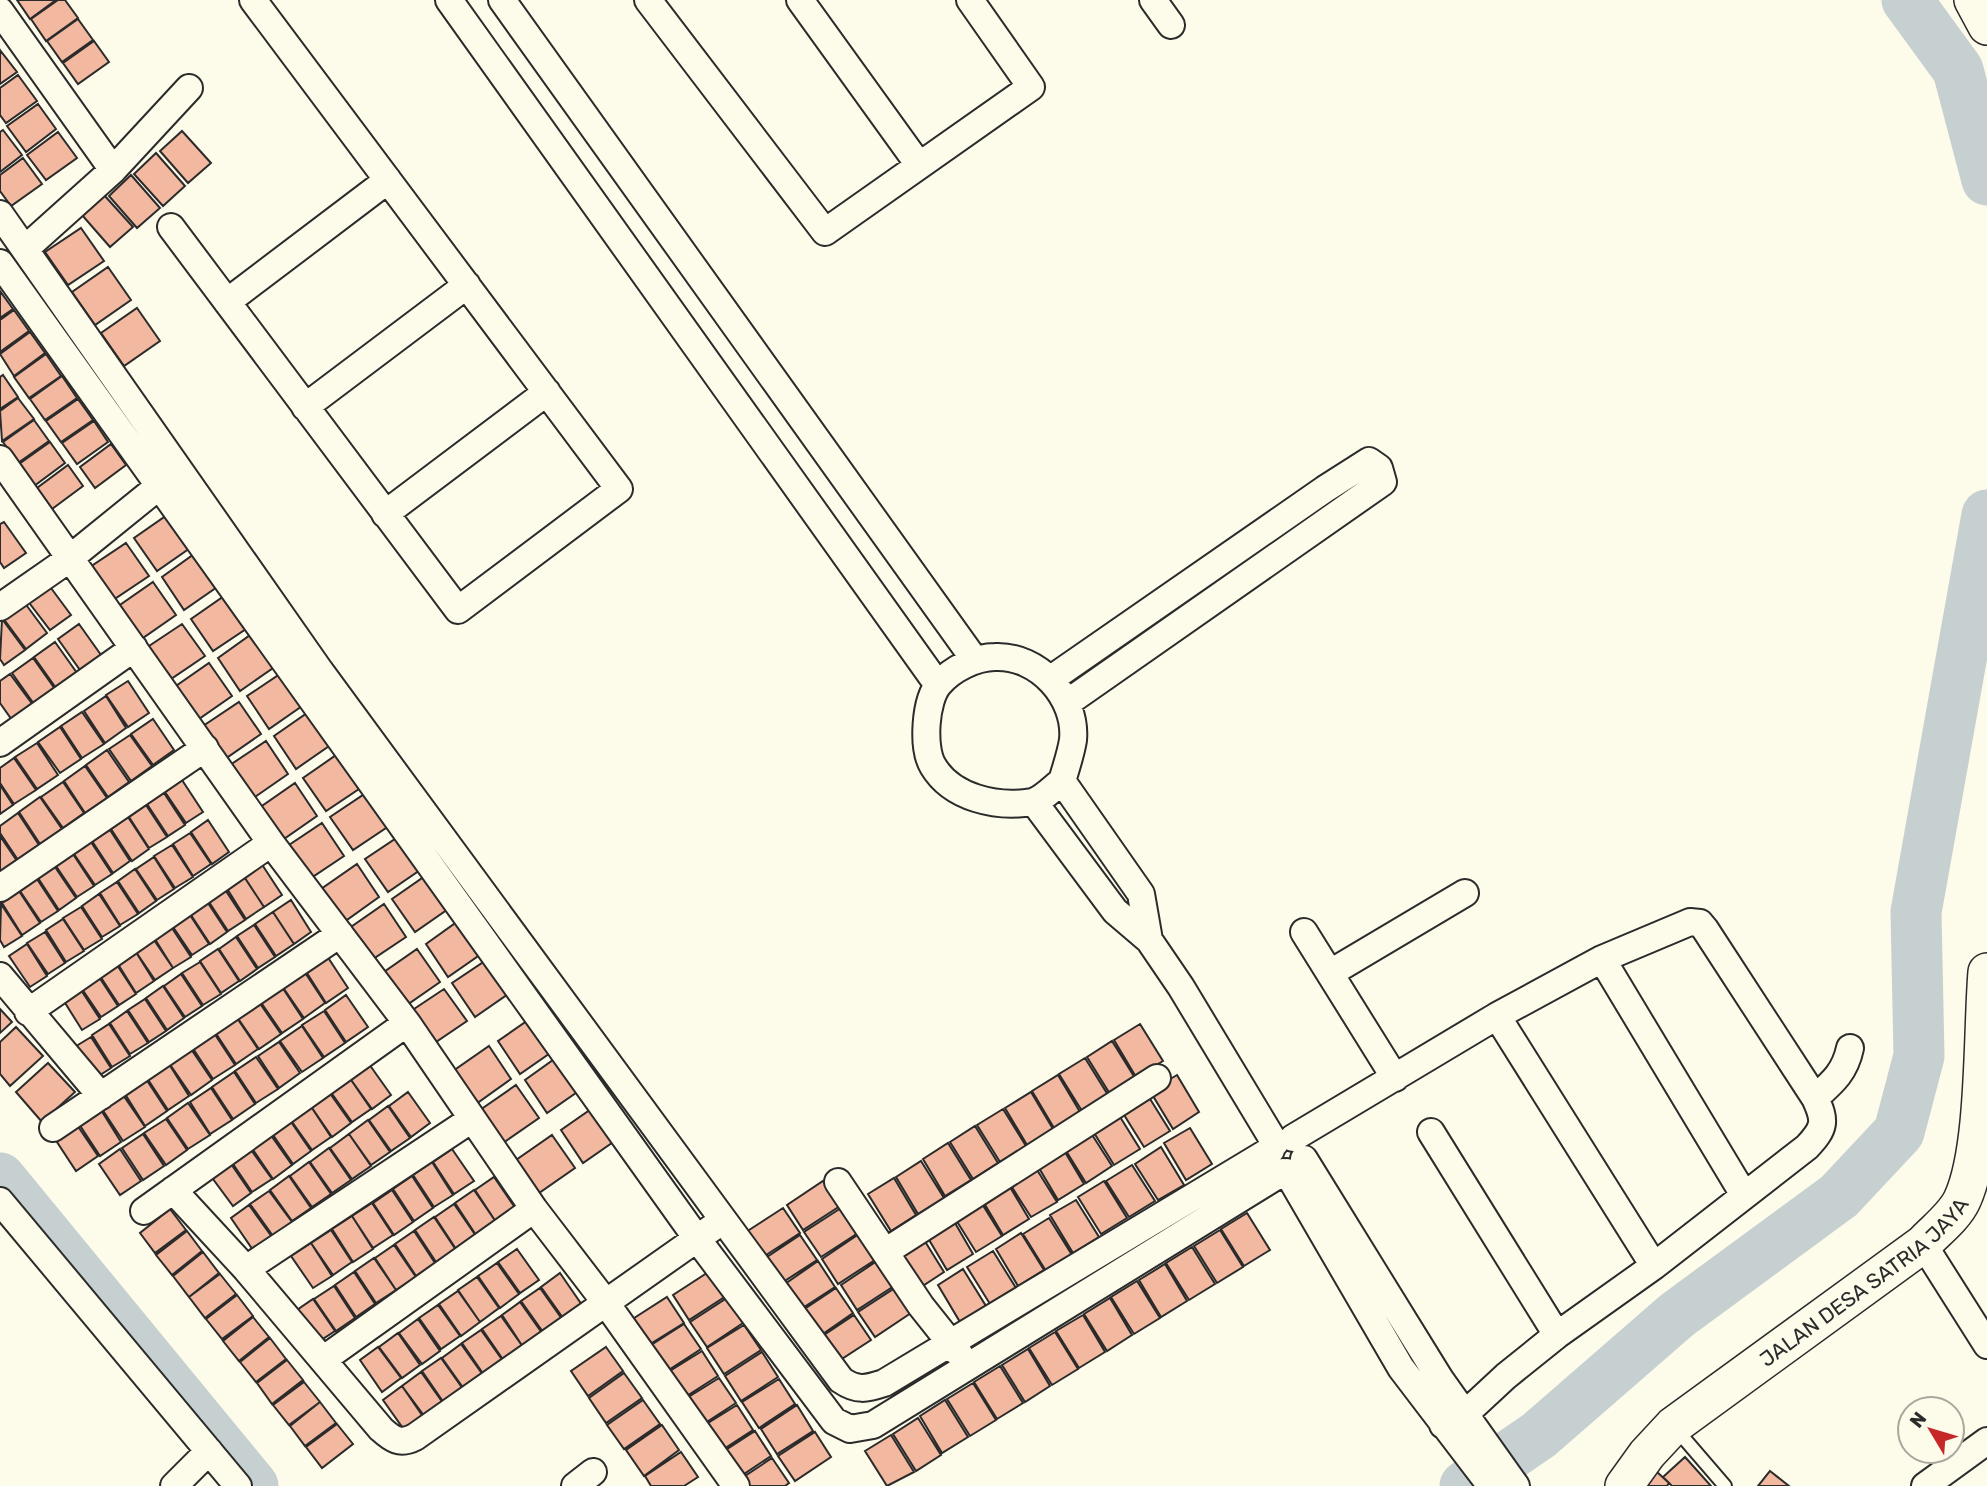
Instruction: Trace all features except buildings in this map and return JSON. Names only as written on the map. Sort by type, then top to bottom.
[{"type":"street","points":[[171,227],[458,610],[619,489],[253,0]]},
{"type":"street","points":[[449,0],[938,685]]},
{"type":"street","points":[[502,0],[974,659]]},
{"type":"street","points":[[648,0],[825,232],[1031,87],[970,0]]},
{"type":"street","points":[[800,0],[919,166]]},
{"type":"street","points":[[1153,0],[1171,24]]},
{"type":"street","points":[[1973,0],[1987,26]]},
{"type":"street","points":[[0,11],[113,170]]},
{"type":"street","points":[[25,249],[113,170],[189,88]]},
{"type":"street","points":[[227,302],[388,180]]},
{"type":"street","points":[[0,214],[170,477]]},
{"type":"street","points":[[0,263],[170,477],[460,883],[698,1240],[827,1416],[841,1427],[850,1429],[873,1424],[969,1366],[1285,1156],[1395,1078],[1497,1016],[1602,959],[1690,922],[1700,923],[1815,1098],[1824,1118],[1821,1132],[1654,1266],[1557,1335],[1460,1429]]},
{"type":"street","points":[[305,407],[467,285]]},
{"type":"street","points":[[385,514],[547,392]]},
{"type":"street","points":[[0,459],[271,843],[407,1023],[534,1209],[606,1303],[736,1486]]},
{"type":"street","points":[[1051,679],[1347,475],[1369,461],[1379,468],[1382,482],[1067,703]]},
{"type":"street","points":[[0,607],[69,559],[170,477]]},
{"type":"street","points":[[0,743],[134,648]]},
{"type":"street","points":[[997,656],[1022,661],[1051,679],[1067,703],[1073,738],[1062,781],[1034,802],[988,802],[954,789],[932,765],[924,730],[938,685],[974,659],[997,656]]},
{"type":"street","points":[[0,888],[205,748]]},
{"type":"street","points":[[1062,781],[1141,894],[1149,940]]},
{"type":"street","points":[[1034,802],[1115,911],[1149,940],[1460,1429],[1508,1486]]},
{"type":"street","points":[[29,1012],[271,843]]},
{"type":"street","points":[[460,883],[723,1219],[833,1373],[852,1388],[862,1389],[884,1383],[1285,1156]]},
{"type":"street","points":[[1332,972],[1465,893]]},
{"type":"street","points":[[1304,932],[1332,972],[1395,1078]]},
{"type":"street","points":[[53,1129],[340,934]]},
{"type":"street","points":[[1602,959],[1744,1195]]},
{"type":"street","name":"JALAN DESA SATRIA JAYA","points":[[1624,1486],[1647,1454],[1674,1426],[1923,1244],[1955,1211],[1967,1184],[1978,1112],[1987,972]]},
{"type":"street","points":[[0,976],[101,1096]]},
{"type":"street","points":[[1497,1016],[1654,1266]]},
{"type":"street","points":[[144,1211],[407,1023]]},
{"type":"street","points":[[1815,1098],[1841,1074],[1847,1065],[1850,1048]]},
{"type":"street","points":[[885,1252],[1157,1078]]},
{"type":"street","points":[[246,1269],[472,1119]]},
{"type":"street","points":[[1431,1132],[1557,1335]]},
{"type":"street","points":[[838,1182],[885,1252],[969,1366]]},
{"type":"street","points":[[173,1190],[246,1269],[381,1429],[396,1440],[409,1440],[698,1240],[723,1219]]},
{"type":"street","points":[[0,1201],[238,1486]]},
{"type":"street","points":[[324,1359],[534,1209]]},
{"type":"street","points":[[1923,1244],[1987,1345]]},
{"type":"street","points":[[862,1389],[873,1424]]},
{"type":"street","points":[[1925,1486],[1987,1441]]},
{"type":"street","points":[[174,1486],[209,1451]]},
{"type":"lane","points":[[1674,1426],[1725,1486]]},
{"type":"waterway","points":[[1907,0],[1958,70],[1987,180]]},
{"type":"waterway","points":[[1465,1486],[1539,1435],[1677,1315],[1839,1196],[1899,1132],[1919,1056],[1916,912],[1987,515]]},
{"type":"waterway","points":[[0,1178],[253,1486]]}]
